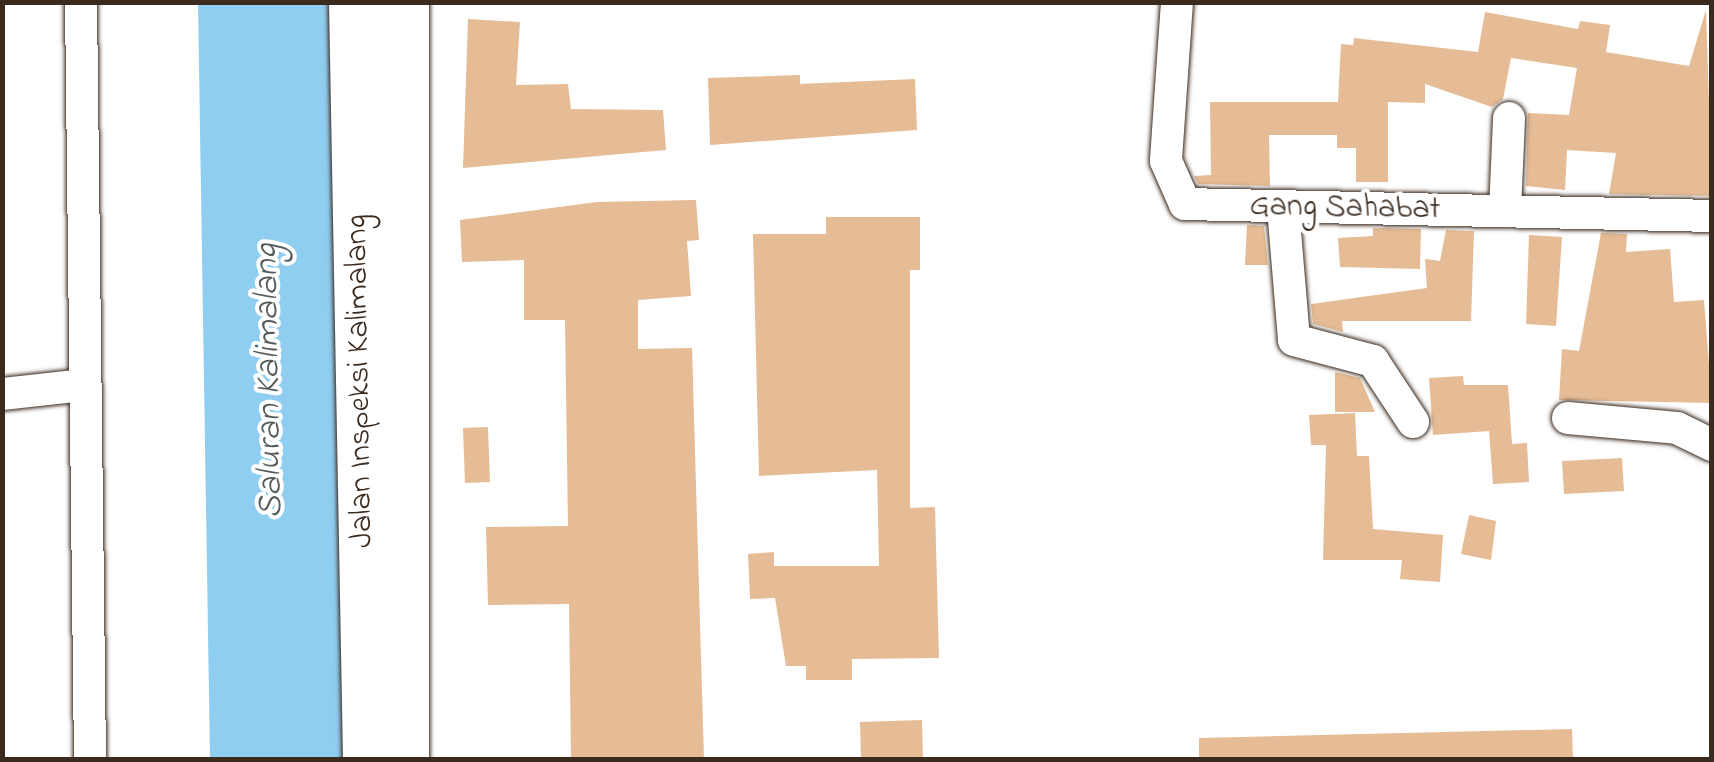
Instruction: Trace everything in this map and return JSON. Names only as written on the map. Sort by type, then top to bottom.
[{"type":"main road","name":"Jalan Inspeksi Kalimalang","points":[[354,2],[368,760]]},
{"type":"main road","name":"Jalan Inspeksi Kalimalang","points":[[404,2],[404,760]]},
{"type":"street","points":[[81,2],[90,760]]},
{"type":"street","name":"Gang Sahabat","points":[[1176,2],[1166,162],[1177,194],[1200,208],[1712,216]]},
{"type":"street","points":[[1504,211],[1510,118]]},
{"type":"street","points":[[1283,208],[1294,340],[1373,360],[1413,422]]},
{"type":"street","points":[[2,394],[83,385]]},
{"type":"street","points":[[1568,418],[1677,428],[1712,445]]},
{"type":"water","name":"Saluran Kalimalang","points":[[198,3],[333,3],[343,759],[210,759]]},
{"type":"building","points":[[1706,10],[1712,196],[1609,194],[1616,153],[1567,150],[1565,190],[1526,186],[1528,113],[1569,115],[1577,68],[1511,58],[1503,99],[1492,107],[1425,84],[1425,103],[1388,102],[1388,182],[1356,182],[1356,148],[1337,148],[1337,135],[1269,135],[1270,186],[1198,184],[1194,176],[1211,175],[1210,102],[1338,102],[1341,44],[1353,45],[1354,38],[1478,52],[1485,12],[1578,29],[1580,21],[1610,25],[1606,52],[1689,66]]},
{"type":"building","points":[[468,19],[520,22],[516,85],[568,84],[571,109],[663,110],[666,150],[463,168]]},
{"type":"building","points":[[800,75],[800,84],[915,79],[917,130],[710,145],[708,78]]},
{"type":"building","points":[[696,200],[699,240],[687,241],[691,296],[638,300],[638,349],[692,348],[704,760],[571,760],[569,604],[488,605],[486,527],[568,526],[565,320],[524,320],[524,260],[462,262],[460,220],[597,202]]},
{"type":"building","points":[[826,217],[920,217],[920,270],[910,270],[910,508],[935,507],[939,658],[852,659],[852,680],[806,680],[806,666],[786,666],[775,598],[750,599],[748,554],[774,552],[774,566],[879,566],[877,470],[759,476],[753,234],[826,234]]},
{"type":"building","points":[[1247,225],[1264,226],[1268,265],[1245,265]]},
{"type":"building","points":[[1373,228],[1421,229],[1420,269],[1340,267],[1338,238],[1373,236]]},
{"type":"building","points":[[1446,230],[1474,231],[1471,321],[1342,321],[1343,332],[1313,324],[1311,304],[1427,288],[1425,259],[1440,261]]},
{"type":"building","points":[[1601,233],[1627,234],[1626,252],[1670,249],[1674,302],[1704,300],[1712,403],[1559,400],[1562,349],[1579,351]]},
{"type":"building","points":[[1529,235],[1562,237],[1556,326],[1526,324]]},
{"type":"building","points":[[1335,372],[1360,378],[1375,412],[1335,412]]},
{"type":"building","points":[[1463,376],[1464,385],[1508,385],[1512,444],[1527,443],[1529,482],[1493,484],[1489,431],[1433,435],[1429,378]]},
{"type":"building","points":[[1355,413],[1357,456],[1369,456],[1373,529],[1443,535],[1440,582],[1400,579],[1402,560],[1323,560],[1326,445],[1311,445],[1309,415]]},
{"type":"building","points":[[488,427],[490,482],[465,483],[463,428]]},
{"type":"building","points":[[1622,458],[1624,491],[1564,494],[1562,461]]},
{"type":"building","points":[[1469,515],[1496,521],[1491,560],[1461,554]]},
{"type":"building","points":[[922,720],[923,760],[861,760],[860,722]]},
{"type":"building","points":[[1572,729],[1573,760],[1199,760],[1199,738]]}]
